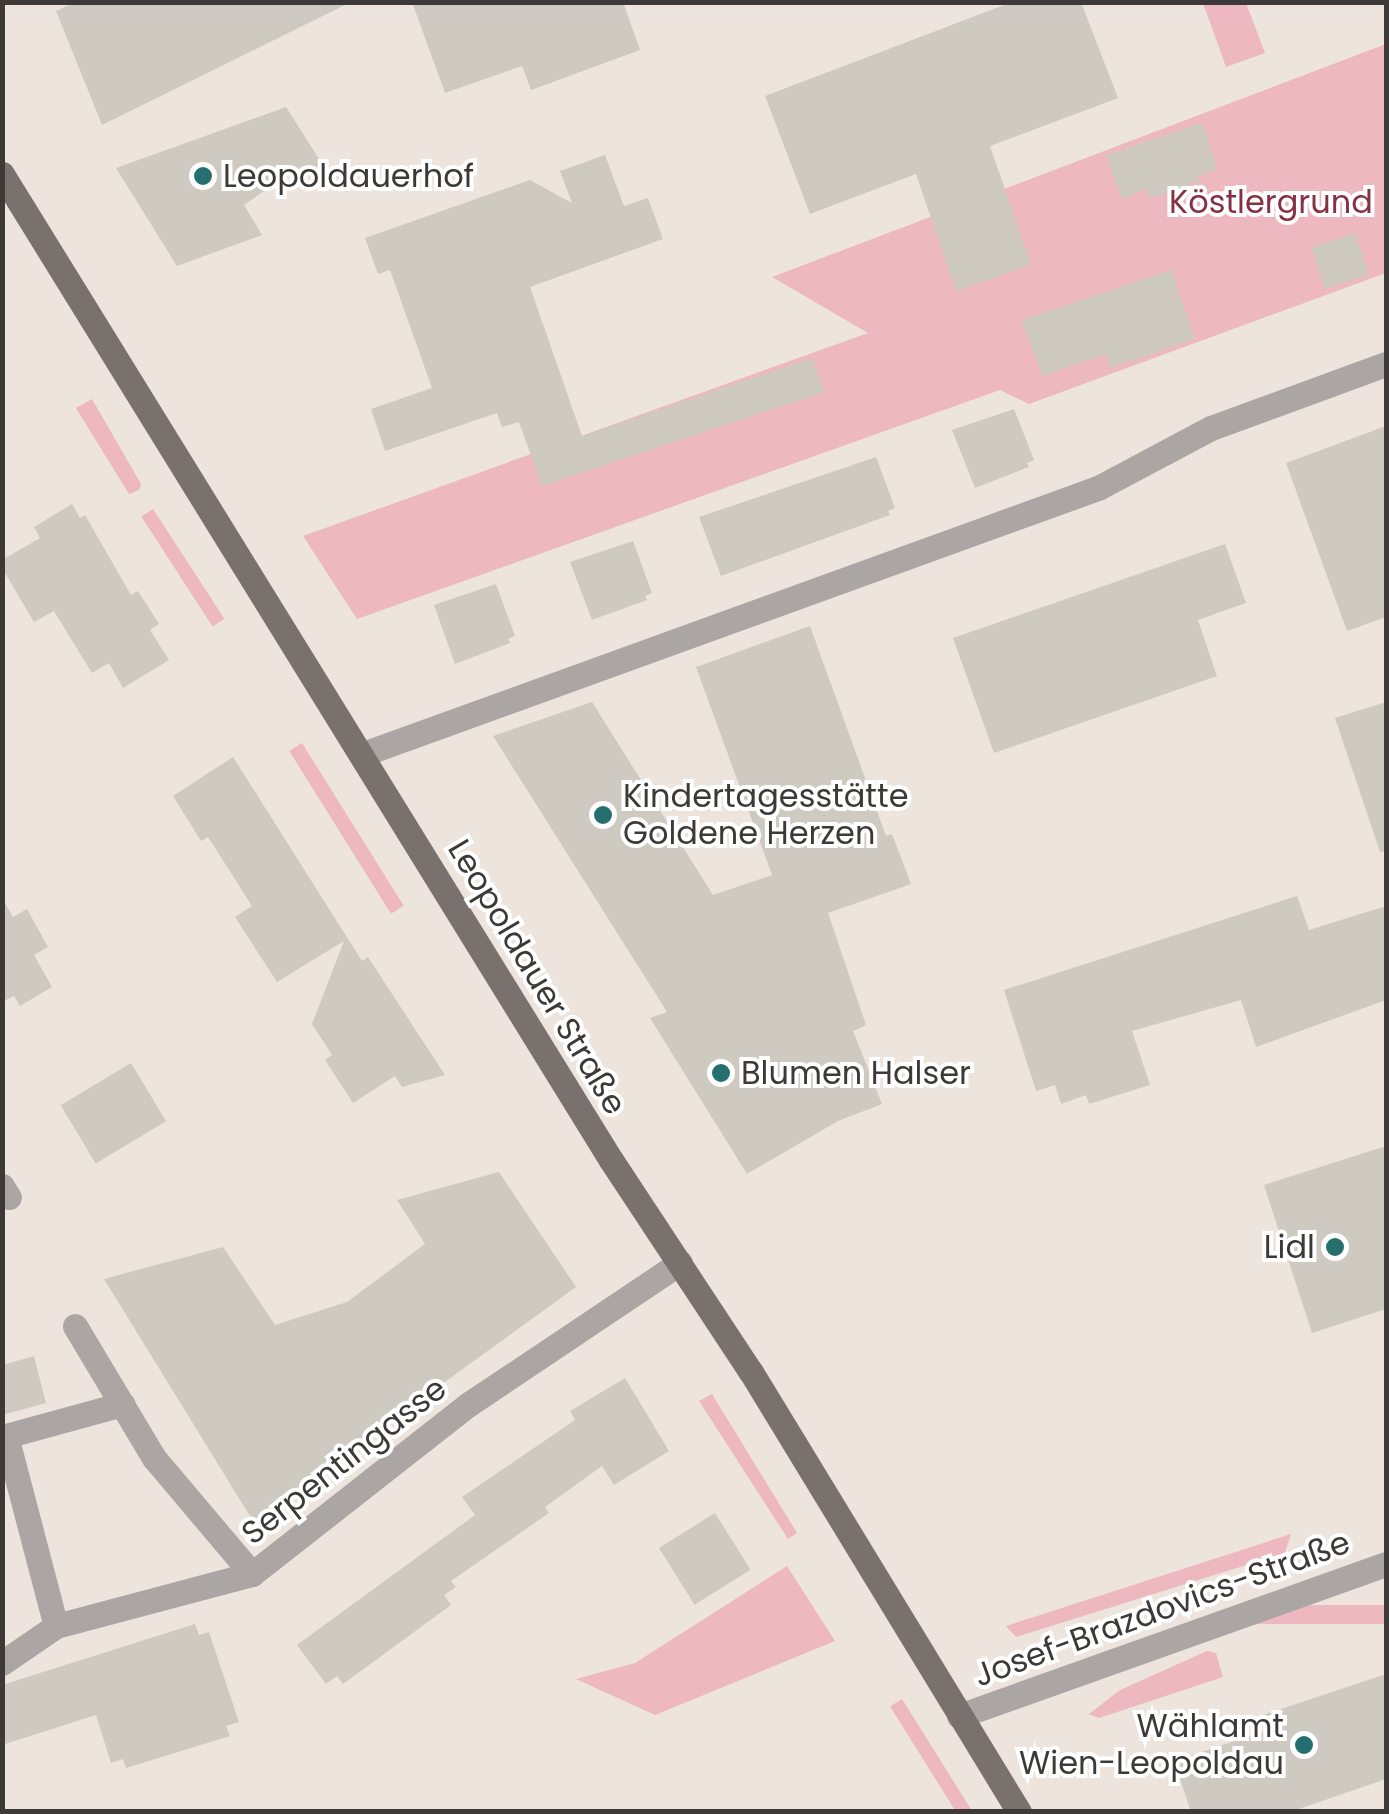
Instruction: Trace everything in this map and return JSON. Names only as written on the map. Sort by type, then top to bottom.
[{"type":"main road","name":"Leopoldauer Straße","points":[[2,174],[1019,1812]]},
{"type":"street","points":[[363,754],[1098,488],[1211,428],[1386,364]]},
{"type":"street","name":"Serpentingasse","points":[[75,1326],[154,1458],[252,1574],[468,1404],[680,1263]]},
{"type":"street","points":[[56,1626],[4,1437],[123,1404]]},
{"type":"street","name":"Josef-Brazdovics-Straße","points":[[959,1716],[1386,1564]]},
{"type":"street","points":[[2,1662],[56,1626],[252,1574]]},
{"type":"green space","points":[[1203,3],[1246,3],[1265,53],[1226,67]]},
{"type":"green space","name":"Köstlergrund","points":[[1386,44],[1386,273],[1029,404],[1000,390],[357,619],[303,536],[868,333],[772,277]]},
{"type":"green space","points":[[92,399],[141,484],[139,490],[129,494],[76,408]]},
{"type":"green space","points":[[153,509],[224,619],[213,626],[141,517]]},
{"type":"green space","points":[[302,743],[404,906],[391,914],[289,751]]},
{"type":"green space","points":[[712,1394],[797,1533],[788,1539],[699,1401]]},
{"type":"green space","points":[[1291,1534],[1285,1553],[1016,1637],[1006,1626]]},
{"type":"green space","points":[[787,1566],[835,1641],[655,1715],[576,1679],[635,1663]]},
{"type":"green space","points":[[1235,1605],[1386,1605],[1386,1624],[1235,1624]]},
{"type":"green space","points":[[1207,1651],[1216,1653],[1223,1677],[1099,1718],[1089,1714],[1120,1690]]},
{"type":"green space","points":[[902,1699],[972,1811],[956,1812],[890,1706]]},
{"type":"building","points":[[75,2],[351,2],[102,125],[56,11]]},
{"type":"building","points":[[412,2],[623,2],[640,50],[531,90],[522,66],[445,93]]},
{"type":"building","points":[[1012,2],[1081,2],[1118,98],[990,146],[1031,265],[956,291],[916,174],[810,214],[765,96]]},
{"type":"building","name":"Leopoldauerhof","points":[[286,107],[335,184],[292,171],[244,205],[262,235],[177,266],[116,168]]},
{"type":"building","points":[[1202,123],[1218,169],[1199,176],[1200,181],[1150,199],[1147,189],[1122,199],[1106,155]]},
{"type":"building","points":[[605,155],[624,206],[648,198],[663,239],[530,287],[582,436],[812,358],[824,392],[542,486],[519,422],[502,427],[497,413],[385,451],[371,409],[432,388],[390,270],[378,274],[365,238],[530,180],[572,203],[560,171]]},
{"type":"building","points":[[1355,233],[1369,275],[1325,289],[1311,247]]},
{"type":"building","points":[[1171,270],[1195,339],[1110,368],[1106,354],[1042,376],[1022,320]]},
{"type":"building","points":[[1014,409],[1034,460],[1027,463],[1029,467],[975,488],[952,430]]},
{"type":"building","points":[[1386,426],[1386,617],[1347,631],[1286,463]]},
{"type":"building","points":[[876,457],[895,508],[888,511],[890,515],[721,576],[699,517]]},
{"type":"building","points":[[72,504],[80,518],[85,515],[131,595],[138,591],[159,624],[150,630],[169,660],[123,688],[109,663],[92,673],[54,611],[34,622],[2,568],[2,560],[40,538],[34,527]]},
{"type":"building","points":[[633,541],[652,593],[645,596],[647,600],[592,620],[570,562]]},
{"type":"building","points":[[1225,544],[1246,603],[1198,620],[1217,676],[994,753],[953,638]]},
{"type":"building","points":[[496,584],[515,636],[508,639],[510,643],[455,664],[434,605]]},
{"type":"building","points":[[810,626],[886,836],[892,834],[911,884],[828,913],[866,1025],[853,1031],[882,1104],[838,1121],[747,1174],[650,1018],[667,1012],[493,736],[592,702],[713,895],[772,875],[696,667]]},
{"type":"building","points":[[1386,702],[1386,851],[1380,852],[1335,718]]},
{"type":"building","points":[[233,757],[362,961],[368,957],[445,1075],[402,1087],[395,1076],[353,1103],[325,1060],[332,1055],[312,1024],[344,941],[277,982],[235,917],[252,906],[208,837],[201,841],[173,796]]},
{"type":"building","points":[[1297,896],[1309,930],[1386,906],[1386,1000],[1256,1047],[1241,1000],[1132,1031],[1150,1085],[1089,1104],[1086,1095],[1061,1104],[1055,1085],[1036,1091],[1004,990]]},
{"type":"building","points":[[2,898],[13,917],[27,909],[48,947],[34,955],[52,987],[20,1006],[14,996],[2,1002]]},
{"type":"building","points":[[131,1063],[166,1121],[96,1164],[61,1105]]},
{"type":"building","name":"Lidl","points":[[1386,1146],[1386,1309],[1312,1333],[1264,1185]]},
{"type":"building","points":[[499,1172],[576,1287],[253,1521],[104,1279],[223,1247],[275,1325],[347,1302],[425,1244],[397,1200]]},
{"type":"building","points":[[34,1356],[46,1403],[2,1415],[2,1365]]},
{"type":"building","points":[[625,1378],[669,1451],[614,1485],[602,1466],[545,1507],[549,1513],[451,1581],[456,1587],[444,1595],[451,1605],[343,1684],[337,1676],[326,1684],[297,1645],[475,1515],[462,1497],[575,1420],[570,1411]]},
{"type":"building","points":[[715,1513],[751,1570],[695,1605],[659,1548]]},
{"type":"building","points":[[195,1624],[199,1635],[209,1632],[239,1722],[226,1726],[230,1736],[126,1768],[123,1759],[111,1763],[96,1715],[2,1745],[2,1685]]},
{"type":"building","name":"Wählamt Wien-Leopoldau","points":[[1386,1674],[1386,1779],[1290,1812],[1191,1812],[1174,1761],[1268,1730],[1263,1715]]},
{"type":"place","name":"Leopoldauerhof","points":[[203,176]]},
{"type":"place","name":"Kindertagesstätte Goldene Herzen","points":[[603,815]]},
{"type":"place","name":"Blumen Halser","points":[[721,1073]]},
{"type":"place","name":"Lidl","points":[[1335,1247]]},
{"type":"place","name":"Wählamt Wien-Leopoldau","points":[[1304,1745]]}]
